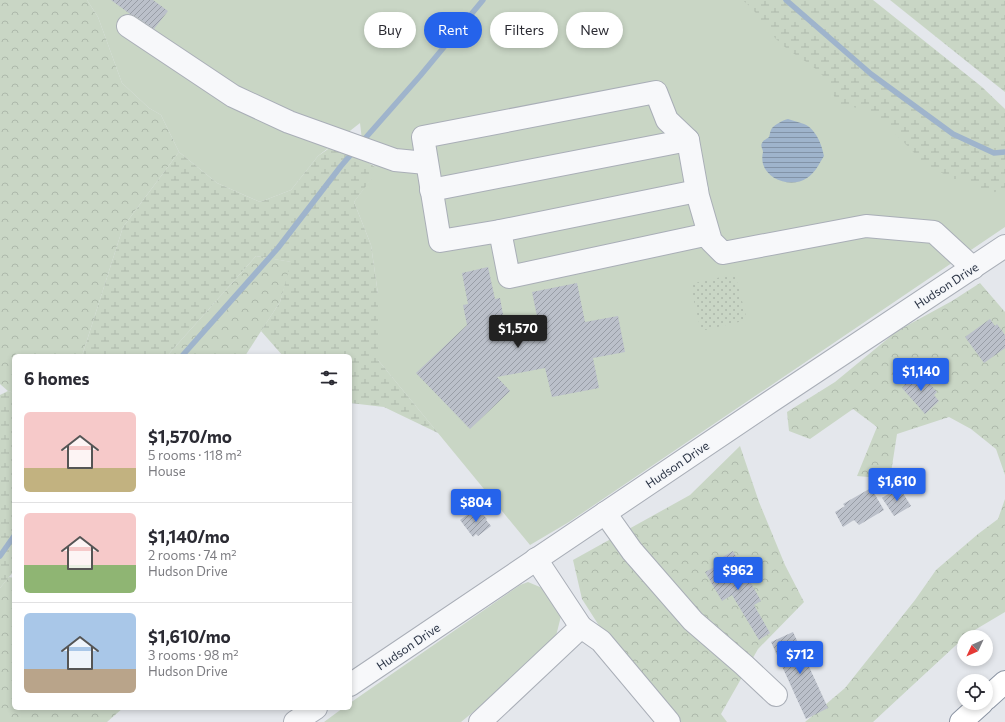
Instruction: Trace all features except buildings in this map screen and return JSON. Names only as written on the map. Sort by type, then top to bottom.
[{"type":"highway","points":[[993,693],[1005,682]]},
{"type":"highway","points":[[961,722],[974,710]]},
{"type":"street","points":[[128,26],[233,96],[289,122],[395,160],[426,163]]},
{"type":"street","points":[[697,191],[500,231],[440,241],[423,138],[656,92],[667,120],[688,140],[697,191],[711,241],[723,253],[866,226],[934,232],[973,268]]},
{"type":"street","points":[[431,190],[688,140]]},
{"type":"street","points":[[500,231],[509,277],[709,234]]},
{"type":"street","name":"Hudson Drive","points":[[352,684],[1005,246]]},
{"type":"street","points":[[605,513],[632,551],[693,621],[776,695]]},
{"type":"street","points":[[536,559],[581,627],[601,641],[669,722]]},
{"type":"street","points":[[480,722],[581,627]]},
{"type":"street","points":[[295,722],[313,710]]},
{"type":"green space","points":[[0,0],[87,0],[98,17],[122,83],[149,108],[161,115],[179,152],[123,227],[83,354],[12,354],[12,392],[0,384]]},
{"type":"green space","points":[[87,0],[856,0],[1005,125],[1005,227],[569,522],[530,545],[378,360],[378,294],[371,245],[354,202],[378,169],[364,157],[360,123],[318,156],[291,190],[260,202],[217,183],[179,152],[161,115],[149,108],[122,83],[98,17]]},
{"type":"green space","points":[[742,0],[873,0],[982,87],[1005,109],[1005,191],[985,193],[966,179],[953,179],[923,162],[876,114],[853,107],[845,109],[839,107],[829,83],[824,77],[782,44],[772,34],[753,9]]},
{"type":"green space","points":[[890,0],[1005,0],[1005,92]]},
{"type":"green space","points":[[331,147],[343,148],[379,169],[354,202],[371,245],[378,294],[378,360],[438,433],[384,407],[352,403],[352,354],[281,354],[261,331],[280,302],[291,262],[256,256],[169,354],[83,354],[123,227],[179,152],[217,183],[260,202],[291,190],[318,156]]},
{"type":"green space","points":[[256,256],[292,262],[280,302],[246,354],[169,354]]},
{"type":"green space","points":[[735,274],[747,320],[701,331],[690,284]]},
{"type":"green space","points":[[980,283],[1005,312],[1005,475],[996,449],[971,429],[949,417],[897,434],[890,479],[857,476],[877,427],[853,409],[810,439],[789,431],[787,412],[835,382],[897,331],[952,301]]},
{"type":"green space","points":[[8,391],[12,392],[12,573],[0,588],[0,395]]},
{"type":"green space","points":[[740,446],[759,502],[785,565],[804,602],[758,649],[721,714],[727,722],[679,722],[635,682],[582,599],[573,560],[690,495]]},
{"type":"green space","points":[[1005,499],[1005,612],[975,630],[957,630],[957,644],[873,722],[805,722],[845,688],[915,600],[936,570],[998,519]]},
{"type":"green space","points":[[9,577],[12,578],[12,710],[121,710],[107,722],[0,722],[0,588]]},
{"type":"green space","points":[[528,582],[547,590],[562,612],[556,636],[542,656],[461,722],[324,722],[340,710],[352,710],[352,702],[520,585]]},
{"type":"water","points":[[788,119],[808,126],[815,133],[822,147],[824,156],[810,176],[801,181],[795,182],[775,179],[766,170],[762,161],[763,152],[761,145],[764,140],[769,137],[772,128]]},
{"type":"waterway","points":[[361,143],[420,76],[483,0]]},
{"type":"waterway","points":[[786,0],[871,74],[953,134],[994,153],[1005,152]]},
{"type":"waterway","points":[[184,354],[278,248],[354,151]]},
{"type":"waterway","points":[[0,556],[12,539]]}]
